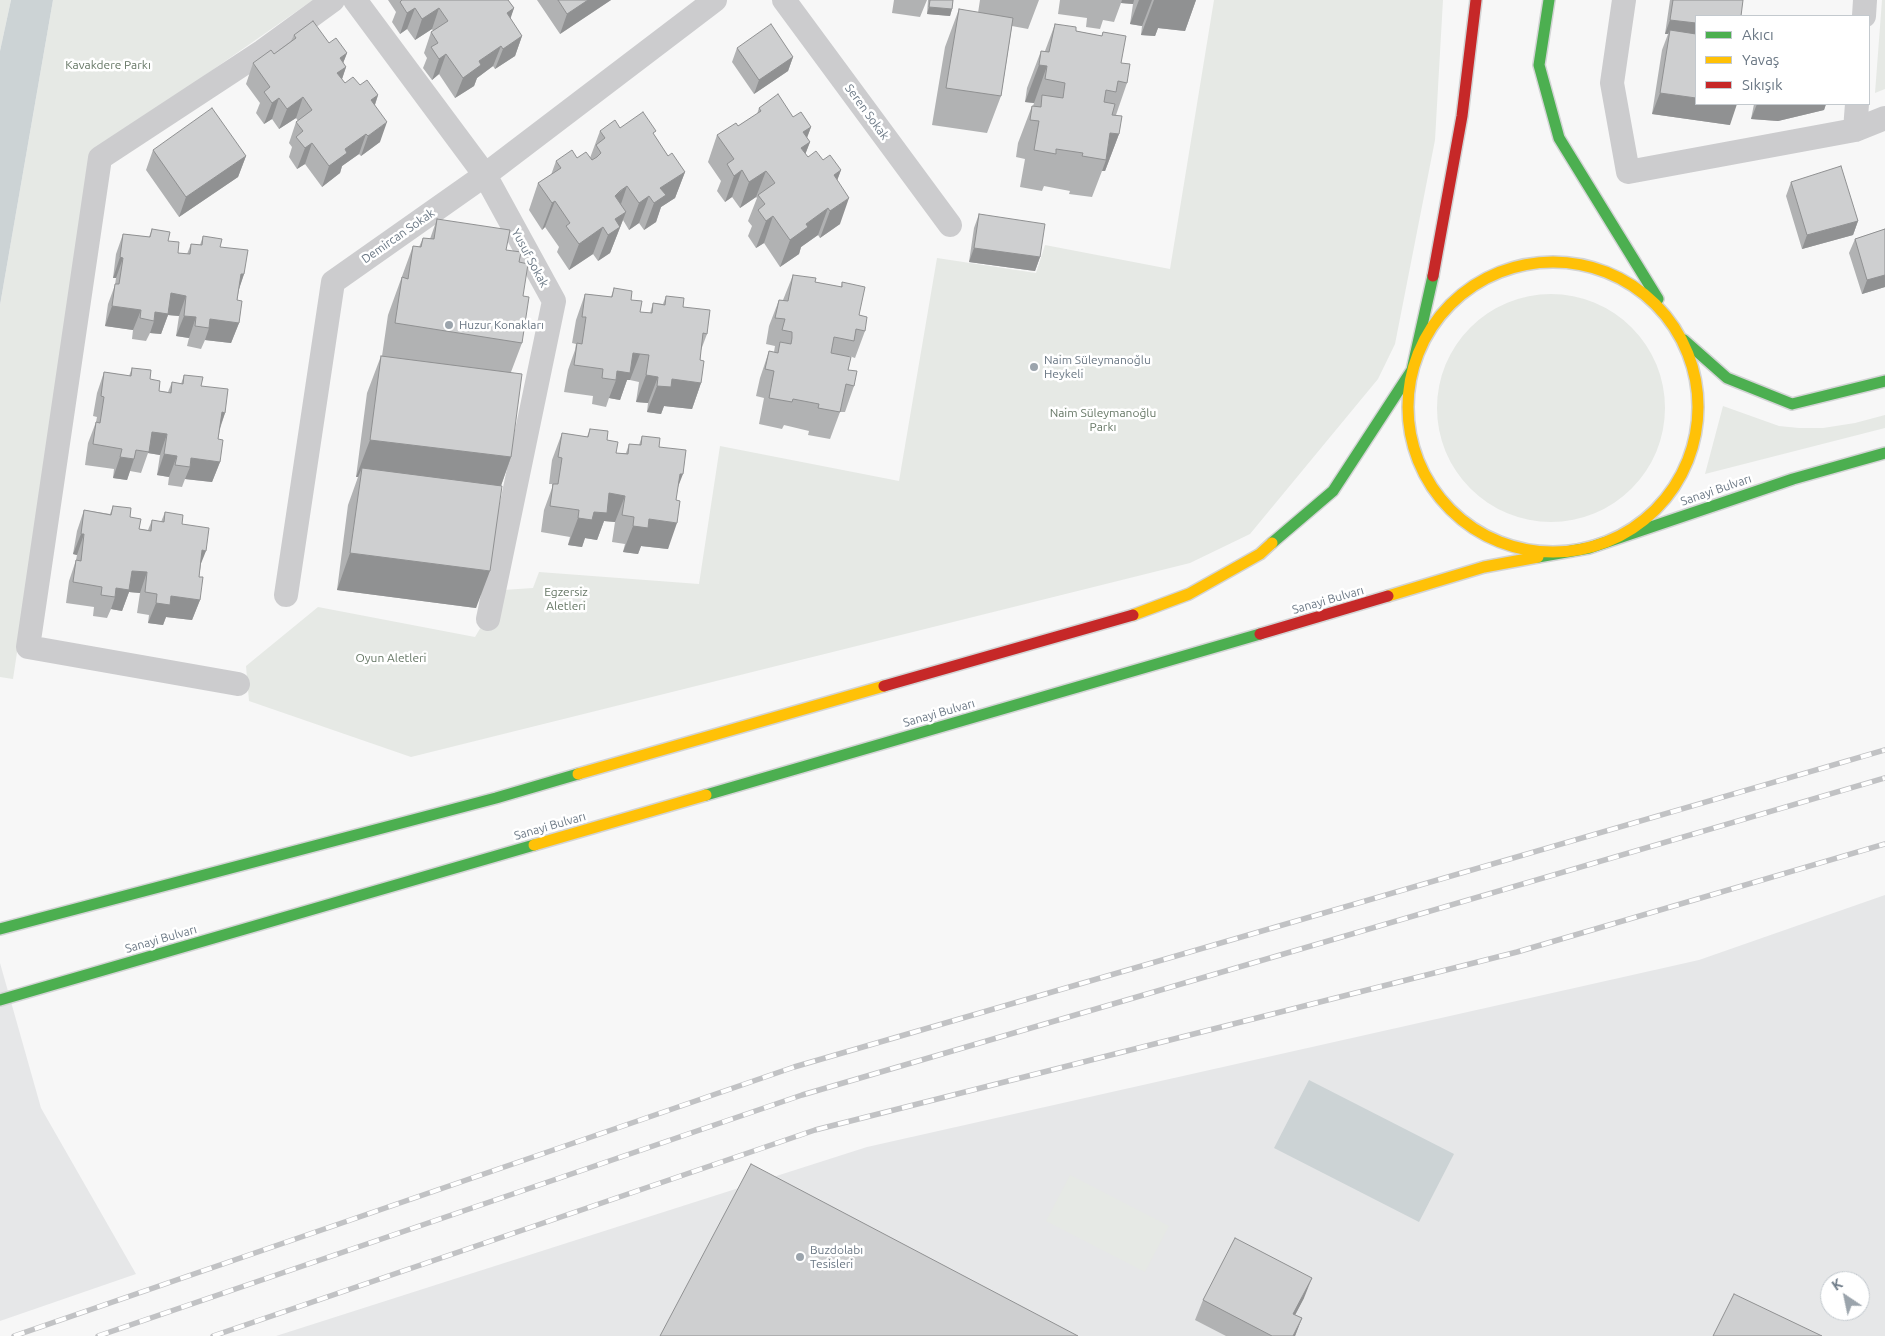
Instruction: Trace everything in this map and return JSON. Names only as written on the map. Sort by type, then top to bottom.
[{"type":"main road","points":[[1476,0],[1462,116],[1429,300],[1412,370],[1407,420],[1420,468],[1449,510],[1491,539],[1539,552],[1589,548],[1630,531],[1663,502],[1686,465],[1698,423],[1697,379],[1682,338],[1558,138],[1539,65],[1549,0]]},
{"type":"main road","points":[[0,929],[496,798],[1139,613],[1189,594],[1260,554],[1333,492],[1412,370],[1432,324],[1467,289],[1512,267],[1561,261],[1610,272],[1651,299],[1682,338],[1727,378],[1792,404],[1885,380]]},
{"type":"main road","name":"Sanayi Bulvarı","points":[[0,1000],[1484,567],[1589,548],[1793,479],[1885,454]]},
{"type":"street","points":[[238,684],[28,647],[100,158],[263,52],[333,0]]},
{"type":"street","name":"Yusuf Sokak","points":[[355,0],[485,175],[554,301],[488,619]]},
{"type":"street","name":"Demircan Sokak","points":[[286,595],[333,282],[485,175],[715,0]]},
{"type":"street","name":"Seren Sokak","points":[[784,0],[950,225]]},
{"type":"street","points":[[1624,0],[1612,83],[1628,172],[1855,130],[1885,118]]},
{"type":"street","points":[[1864,15],[1865,0]]},
{"type":"street","points":[[1855,130],[1857,105]]},
{"type":"shaded area","points":[[11,0],[53,0],[0,305],[0,51]]},
{"type":"shaded area","points":[[1885,895],[1885,1336],[276,1336],[867,1147],[1699,960]]},
{"type":"shaded area","points":[[0,963],[41,1108],[136,1274],[0,1321]]},
{"type":"shaded area","points":[[1309,1080],[1454,1154],[1419,1222],[1274,1148]]},
{"type":"green space","points":[[0,0],[11,0],[0,51]]},
{"type":"green space","name":"Kavakdere Parkı","points":[[53,0],[313,0],[92,154],[13,679],[0,677],[0,305]]},
{"type":"green space","name":"Naim Süleymanoğlu Parkı","points":[[1214,0],[1443,0],[1435,140],[1395,344],[1378,379],[1250,534],[1190,563],[411,757],[249,701],[246,666],[318,607],[475,637],[503,590],[533,588],[539,572],[699,584],[720,446],[899,481],[937,258],[1036,273],[1045,245],[1170,269]]},
{"type":"green space","points":[[1882,0],[1885,0],[1885,89],[1875,93]]},
{"type":"green space","points":[[1540,294],[1562,294],[1595,302],[1615,313],[1632,327],[1646,344],[1657,364],[1665,397],[1663,430],[1657,452],[1646,472],[1632,489],[1615,503],[1595,514],[1562,522],[1540,522],[1507,514],[1497,509],[1478,496],[1463,481],[1445,452],[1437,419],[1437,397],[1445,364],[1450,354],[1463,335],[1478,320],[1507,302]]},
{"type":"green space","points":[[1723,406],[1779,426],[1799,428],[1823,428],[1855,423],[1885,415],[1885,428],[1705,474]]},
{"type":"green space","points":[[1070,1175],[1169,1226],[1145,1272],[1046,1221]]},
{"type":"building","points":[[402,0],[508,0],[514,8],[507,13],[522,36],[503,49],[501,46],[479,61],[481,65],[463,78],[446,54],[439,59],[431,47],[438,43],[431,32],[448,21],[439,8],[422,19],[415,8],[407,13],[400,2]]},
{"type":"building","points":[[558,0],[588,0],[567,14]]},
{"type":"building","points":[[930,0],[953,0],[952,9],[929,7]]},
{"type":"building","points":[[1673,0],[1743,0],[1741,15],[1695,15],[1695,23],[1670,20]]},
{"type":"building","points":[[959,9],[1013,18],[1001,96],[946,88]]},
{"type":"building","points":[[313,21],[329,43],[336,38],[347,53],[340,58],[346,67],[337,73],[345,83],[353,77],[360,85],[367,80],[378,95],[371,100],[387,122],[368,136],[366,134],[345,149],[347,153],[329,166],[312,143],[305,148],[296,137],[303,131],[296,122],[312,110],[303,97],[287,109],[279,98],[272,103],[264,92],[270,87],[253,63],[271,50],[274,54],[296,38],[294,35]]},
{"type":"building","points":[[771,24],[793,57],[759,80],[737,48]]},
{"type":"building","points":[[1055,24],[1076,27],[1076,31],[1102,36],[1103,32],[1126,36],[1121,63],[1130,64],[1127,83],[1118,81],[1116,92],[1106,90],[1104,102],[1115,104],[1112,115],[1122,116],[1119,134],[1110,133],[1106,160],[1082,156],[1083,153],[1056,149],[1056,154],[1034,150],[1039,121],[1030,120],[1032,106],[1041,107],[1042,95],[1063,98],[1065,83],[1045,79],[1047,66],[1039,65],[1041,51],[1049,52]]},
{"type":"building","points":[[1670,30],[1695,34],[1695,98],[1660,93]]},
{"type":"building","points":[[778,94],[793,117],[801,112],[811,127],[803,132],[810,142],[801,148],[808,157],[816,151],[823,160],[830,155],[841,170],[834,175],[849,198],[830,211],[828,208],[806,224],[808,227],[790,240],[773,216],[766,221],[758,210],[765,204],[758,195],[775,183],[766,171],[749,182],[742,170],[734,176],[727,164],[734,159],[717,135],[736,123],[738,126],[761,111],[759,108]]},
{"type":"building","points":[[212,108],[246,156],[186,197],[153,150]]},
{"type":"building","points":[[643,112],[656,131],[653,133],[668,156],[672,153],[685,172],[660,188],[666,195],[654,203],[649,196],[639,203],[627,186],[615,196],[626,212],[615,219],[620,227],[608,235],[603,227],[579,244],[566,226],[570,223],[555,201],[552,203],[538,183],[561,168],[556,161],[572,150],[577,158],[586,152],[592,160],[597,157],[601,153],[596,145],[605,138],[600,131],[615,120],[620,128]]},
{"type":"building","points":[[1841,166],[1858,221],[1807,235],[1791,182]]},
{"type":"building","points":[[979,214],[1045,224],[1040,257],[974,248]]},
{"type":"building","points":[[437,219],[510,230],[506,250],[521,252],[519,262],[528,264],[523,296],[529,297],[522,343],[395,323],[402,277],[408,279],[413,246],[421,247],[423,238],[434,239]]},
{"type":"building","points":[[152,229],[170,232],[168,241],[179,242],[178,253],[190,254],[191,244],[202,245],[203,236],[222,239],[220,247],[248,250],[244,274],[241,274],[237,300],[242,301],[239,323],[210,319],[209,328],[195,326],[196,317],[184,316],[186,296],[171,293],[168,314],[155,312],[154,321],[140,318],[141,310],[112,306],[115,284],[119,284],[123,258],[120,257],[123,234],[150,237]]},
{"type":"building","points":[[1885,229],[1885,275],[1867,280],[1855,239]]},
{"type":"building","points":[[793,275],[816,278],[815,282],[842,287],[842,282],[865,287],[859,315],[867,317],[865,331],[856,329],[854,341],[834,337],[831,353],[851,357],[848,370],[857,371],[854,386],[846,384],[840,412],[818,408],[819,404],[793,399],[792,402],[769,398],[774,371],[765,369],[769,351],[778,353],[780,342],[791,344],[792,332],[782,330],[785,319],[775,318],[779,300],[788,301]]},
{"type":"building","points":[[614,288],[632,291],[631,300],[642,301],[640,312],[652,313],[653,303],[665,305],[666,296],[684,298],[683,307],[710,310],[707,334],[703,333],[700,360],[704,361],[701,383],[672,379],[671,387],[657,386],[658,377],[646,375],[649,355],[633,353],[630,373],[617,371],[616,380],[602,378],[603,369],[574,365],[577,343],[582,344],[586,317],[582,317],[585,294],[612,297]]},
{"type":"building","points":[[381,356],[522,374],[511,457],[370,440]]},
{"type":"building","points":[[132,368],[151,370],[150,379],[160,381],[159,391],[171,393],[172,382],[183,384],[184,375],[203,377],[201,386],[228,389],[225,413],[222,412],[218,439],[223,440],[220,462],[191,458],[190,467],[175,465],[177,456],[164,454],[167,434],[152,432],[149,452],[136,450],[134,459],[120,457],[122,449],[93,444],[96,422],[100,423],[104,397],[101,396],[104,372],[131,376]]},
{"type":"building","points":[[590,429],[608,431],[607,440],[618,442],[616,453],[628,454],[629,444],[641,445],[642,436],[660,438],[659,447],[686,450],[683,474],[680,474],[676,500],[680,501],[677,523],[649,519],[648,528],[633,526],[634,517],[622,515],[625,496],[609,493],[607,513],[594,512],[592,520],[578,518],[579,510],[550,506],[553,484],[558,484],[562,458],[558,457],[562,433],[588,437]]},
{"type":"building","points":[[362,468],[502,486],[490,571],[350,553]]},
{"type":"building","points":[[113,506],[131,508],[130,517],[141,519],[139,529],[151,531],[152,520],[164,522],[165,512],[183,515],[182,524],[209,528],[206,551],[202,550],[199,577],[203,577],[200,600],[171,596],[170,605],[156,603],[157,594],[145,592],[147,572],[132,571],[129,590],[116,588],[115,597],[101,595],[102,587],[73,582],[76,560],[81,561],[84,534],[81,534],[84,510],[111,515]]},
{"type":"building","name":"Buzdolabı Tesisleri","points":[[751,1164],[1078,1336],[660,1336]]},
{"type":"building","points":[[1235,1238],[1312,1278],[1293,1314],[1302,1318],[1293,1336],[1272,1336],[1203,1300]]},
{"type":"building","points":[[1734,1294],[1822,1336],[1713,1336]]},
{"type":"railway","points":[[14,1336],[794,1067],[1885,750]]},
{"type":"railway","points":[[98,1336],[802,1095],[1885,778]]},
{"type":"railway","points":[[213,1336],[815,1130],[1517,952],[1885,844]]},
{"type":"traffic: fast","points":[[1549,0],[1539,65],[1559,138],[1658,299]]},
{"type":"traffic: fast","points":[[1272,543],[1333,491],[1412,370],[1433,276]]},
{"type":"traffic: fast","points":[[1684,340],[1727,378],[1792,404],[1885,381]]},
{"type":"traffic: fast","points":[[1538,557],[1589,548],[1793,479],[1885,453]]},
{"type":"traffic: fast","points":[[706,795],[1260,634]]},
{"type":"traffic: fast","points":[[0,929],[496,798],[578,774]]},
{"type":"traffic: fast","points":[[0,1000],[534,845]]},
{"type":"traffic: slow","points":[[1553,262],[1581,265],[1621,279],[1645,295],[1665,315],[1687,352],[1695,379],[1698,407],[1695,435],[1681,475],[1665,499],[1645,519],[1608,541],[1581,549],[1553,552],[1525,549],[1485,535],[1461,519],[1441,499],[1419,462],[1411,435],[1408,407],[1411,379],[1425,339],[1441,315],[1461,295],[1498,273],[1525,265],[1553,262]]},
{"type":"traffic: slow","points":[[1133,615],[1189,594],[1260,554],[1272,543]]},
{"type":"traffic: slow","points":[[1388,596],[1484,567],[1538,557]]},
{"type":"traffic: slow","points":[[578,774],[884,686]]},
{"type":"traffic: slow","points":[[534,845],[706,795]]},
{"type":"traffic: jam","points":[[1433,276],[1462,116],[1476,0]]},
{"type":"traffic: jam","points":[[1260,634],[1388,596]]},
{"type":"traffic: jam","points":[[884,686],[1133,615]]},
{"type":"place","name":"Huzur Konakları","points":[[449,325]]},
{"type":"place","name":"Naim Süleymanoğlu Heykeli","points":[[1034,367]]},
{"type":"place","name":"Buzdolabı Tesisleri","points":[[800,1257]]},
{"type":"park label","name":"Egzersiz Aletleri","points":[[566,599]]},
{"type":"park label","name":"Oyun Aletleri","points":[[391,658]]}]
